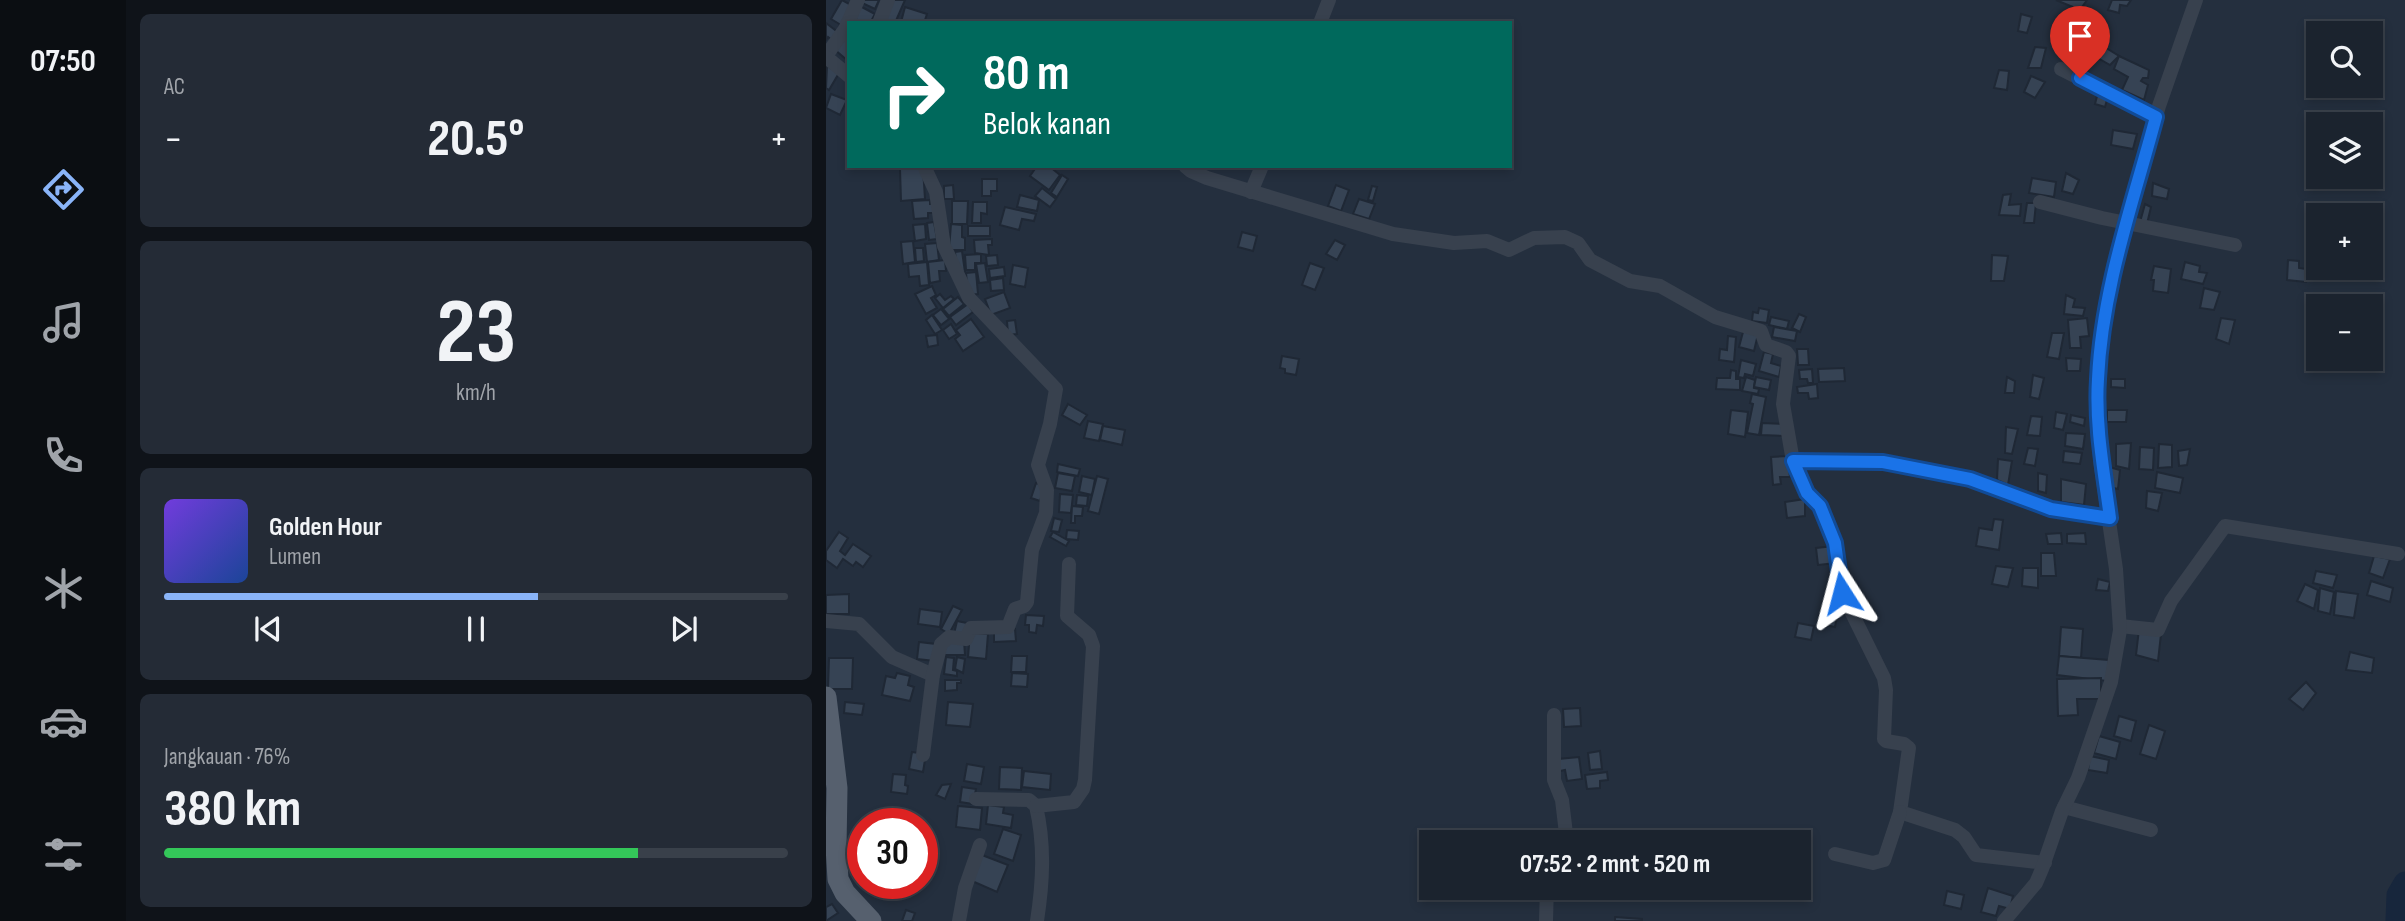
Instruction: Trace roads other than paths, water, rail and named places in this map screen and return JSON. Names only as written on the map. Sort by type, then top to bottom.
[{"type":"main road","points":[[826,697],[837,788],[838,880],[845,893],[871,921]]},
{"type":"street","points":[[849,21],[858,0]]},
{"type":"street","points":[[879,21],[887,0]]},
{"type":"street","points":[[1321,21],[1329,0]]},
{"type":"street","points":[[2004,921],[2036,883],[2045,863],[2111,682],[2120,626],[2110,518],[2101,460],[2098,382],[2104,318],[2114,268],[2156,117],[2176,52],[2196,0]]},
{"type":"street","points":[[847,25],[826,57],[847,73]]},
{"type":"street","points":[[2061,69],[2156,117]]},
{"type":"street","points":[[923,755],[933,675],[941,644],[949,637],[966,639],[971,628],[1008,627],[1015,609],[1027,602],[1032,550],[1046,513],[1047,490],[1038,465],[1050,424],[1056,389],[969,298],[956,276],[944,246],[936,192],[925,168]]},
{"type":"street","points":[[1187,168],[1207,178],[1393,234],[1454,243],[1487,241],[1509,250],[1534,238],[1565,237],[1578,243],[1590,260],[1630,281],[1660,286],[1715,317],[1761,331],[1766,345],[1786,352],[1789,356],[1783,404],[1793,461],[1807,493],[1820,506],[1835,546],[1842,593],[1884,678],[1884,739],[1909,748],[1900,812],[1884,860],[1873,863],[1835,854]]},
{"type":"street","points":[[1251,191],[1261,168]]},
{"type":"street","points":[[2040,202],[2102,218],[2235,245]]},
{"type":"street","points":[[1793,461],[1883,462],[1970,479],[2051,509],[2110,518]]},
{"type":"street","points":[[2120,626],[2158,629],[2171,601],[2225,526],[2398,554]]},
{"type":"street","points":[[1036,806],[1074,802],[1083,789],[1085,780],[1093,646],[1089,635],[1068,616],[1069,564]]},
{"type":"street","points":[[826,621],[859,624],[892,657],[933,675]]},
{"type":"street","points":[[1554,715],[1554,780],[1562,800],[1566,830]]},
{"type":"street","points":[[976,799],[1029,800],[1036,806],[1043,854],[1043,882],[1037,921]]},
{"type":"street","points":[[2064,807],[2151,830]]},
{"type":"street","points":[[1900,812],[1955,830],[1964,837],[1976,855],[2045,863]]},
{"type":"street","points":[[959,921],[965,888],[980,845]]},
{"type":"street","points":[[1546,921],[1547,900]]},
{"type":"waterway","points":[[2397,921],[2398,895],[2405,883]]}]
